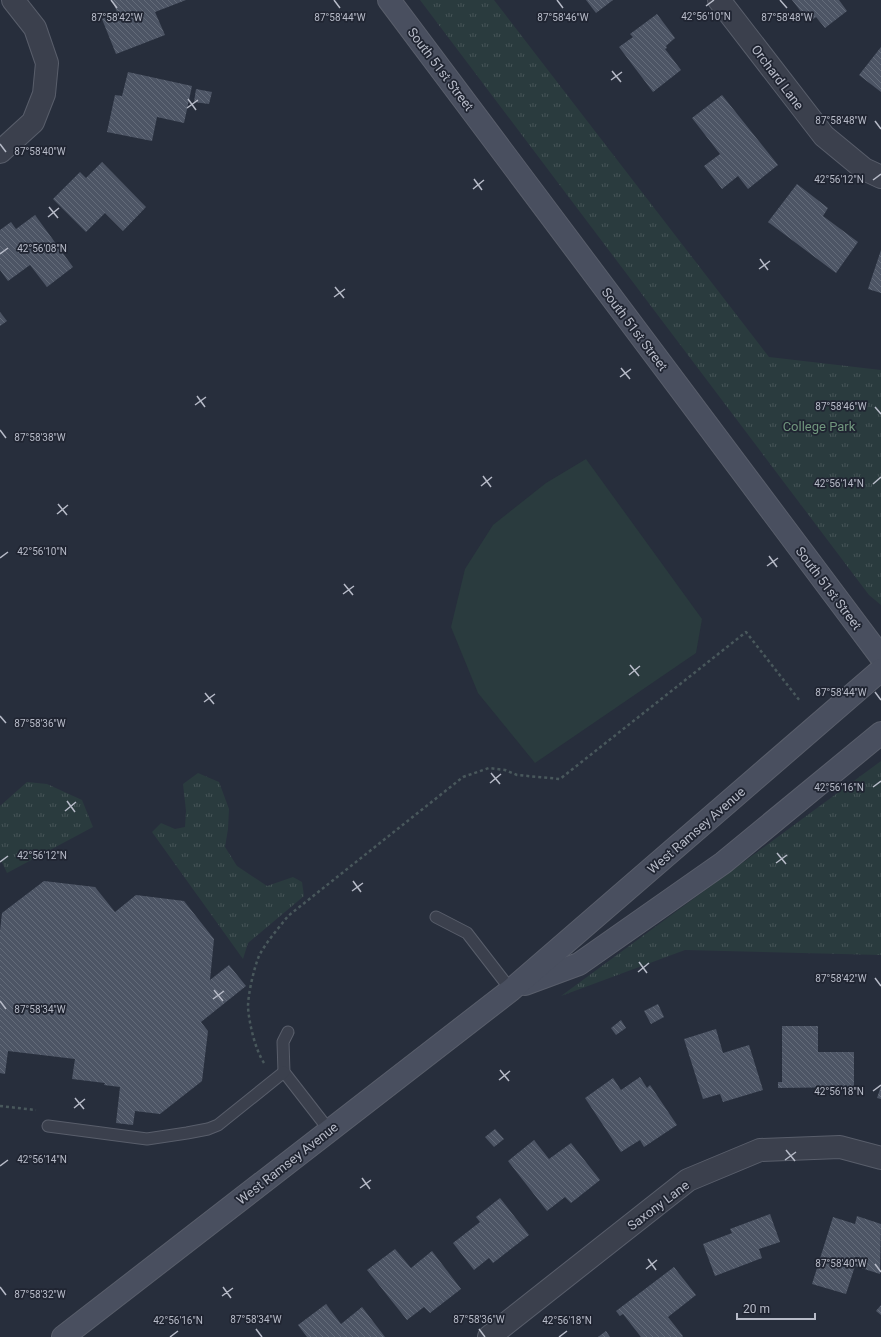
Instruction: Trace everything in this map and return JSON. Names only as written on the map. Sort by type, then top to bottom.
[{"type":"street","points":[[0,152],[33,122],[44,94],[47,63],[35,28],[13,0]]},
{"type":"street","name":"South 51st Street","points":[[389,0],[881,657]]},
{"type":"street","name":"Orchard Lane","points":[[719,0],[824,136],[864,169],[881,177]]},
{"type":"street","name":"West Ramsey Avenue","points":[[63,1337],[511,990],[881,670]]},
{"type":"street","name":"West Ramsey Avenue","points":[[511,990],[579,964],[723,863],[881,733]]},
{"type":"street","name":"Saxony Lane","points":[[489,1337],[688,1180],[760,1150],[840,1147],[881,1158]]},
{"type":"lane","points":[[436,917],[467,933],[511,990]]},
{"type":"lane","points":[[288,1032],[283,1042],[284,1072],[329,1130]]},
{"type":"lane","points":[[48,1126],[147,1139],[208,1129],[218,1125],[284,1072]]},
{"type":"path","points":[[275,1080],[261,1058],[253,1034],[248,1007],[252,979],[259,956],[288,916],[463,777],[489,768],[505,770],[517,775],[560,779],[746,632],[800,700]]},
{"type":"green space","name":"College Park","points":[[420,0],[494,0],[769,357],[881,370],[881,605],[869,595]]},
{"type":"green space","points":[[586,459],[702,619],[696,653],[535,763],[478,693],[451,627],[465,569],[493,525],[546,483]]},
{"type":"green space","points":[[881,761],[881,955],[685,950],[561,996]]},
{"type":"green space","points":[[198,773],[219,782],[229,809],[225,847],[237,866],[267,886],[293,877],[302,882],[304,896],[248,943],[243,959],[152,832],[161,823],[175,829],[185,827],[186,811],[183,784]]},
{"type":"green space","points":[[27,782],[47,784],[82,800],[93,827],[7,873],[0,858],[0,806]]},
{"type":"building","points":[[112,0],[186,0],[155,12],[165,35],[116,54],[102,19],[117,12]]},
{"type":"building","points":[[586,0],[613,0],[596,13]]},
{"type":"building","points":[[792,0],[839,0],[847,11],[825,28],[816,17],[809,22]]},
{"type":"building","points":[[657,14],[675,38],[666,46],[667,48],[665,49],[681,70],[653,92],[619,47],[633,37],[630,34]]},
{"type":"building","points":[[881,47],[881,92],[859,75]]},
{"type":"building","points":[[128,72],[192,86],[184,123],[157,117],[152,141],[107,132],[115,95],[122,96]]},
{"type":"building","points":[[196,89],[212,92],[209,104],[194,102]]},
{"type":"building","points":[[722,95],[778,165],[748,189],[738,176],[722,189],[704,166],[720,154],[692,118]]},
{"type":"building","points":[[102,162],[146,207],[123,231],[105,213],[86,232],[53,199],[80,172],[86,178]]},
{"type":"building","points":[[797,184],[828,208],[823,216],[858,242],[836,273],[768,222]]},
{"type":"building","points":[[35,215],[73,267],[47,287],[30,265],[8,281],[0,270],[0,230],[11,222],[16,229]]},
{"type":"building","points":[[881,250],[881,293],[868,289]]},
{"type":"building","points":[[0,312],[7,321],[0,326]]},
{"type":"building","points":[[44,881],[95,887],[115,912],[136,895],[184,901],[214,939],[210,980],[229,965],[246,986],[201,1022],[208,1031],[202,1081],[160,1114],[135,1111],[133,1125],[116,1123],[120,1087],[104,1085],[105,1083],[72,1079],[75,1059],[8,1051],[5,1074],[0,1073],[0,931],[2,913]]},
{"type":"building","points":[[658,1004],[664,1017],[651,1024],[644,1011]]},
{"type":"building","points":[[621,1020],[626,1028],[616,1035],[611,1028]]},
{"type":"building","points":[[782,1026],[818,1026],[818,1052],[854,1052],[854,1087],[778,1088],[778,1082],[782,1082]]},
{"type":"building","points":[[716,1029],[723,1053],[749,1045],[763,1090],[723,1102],[720,1094],[703,1099],[684,1039]]},
{"type":"building","points":[[640,1077],[647,1088],[650,1085],[677,1125],[644,1147],[640,1140],[621,1152],[585,1098],[613,1078],[621,1090]]},
{"type":"building","points":[[881,1086],[881,1099],[877,1098]]},
{"type":"building","points":[[495,1129],[504,1139],[494,1147],[485,1137]]},
{"type":"building","points":[[534,1140],[549,1159],[571,1143],[600,1180],[571,1203],[565,1197],[547,1211],[508,1161]]},
{"type":"building","points":[[500,1198],[529,1235],[493,1263],[489,1258],[474,1270],[453,1243],[480,1222],[476,1217]]},
{"type":"building","points":[[770,1214],[780,1242],[759,1249],[762,1258],[715,1276],[703,1244],[732,1233],[730,1229]]},
{"type":"building","points":[[857,1216],[881,1224],[880,1274],[855,1266],[846,1294],[812,1284],[833,1217],[855,1224]]},
{"type":"building","points":[[395,1249],[411,1268],[432,1251],[461,1289],[430,1313],[424,1307],[407,1320],[367,1270]]},
{"type":"building","points":[[674,1267],[696,1295],[668,1317],[683,1336],[641,1337],[623,1314],[620,1316],[616,1311]]},
{"type":"building","points":[[326,1304],[341,1324],[362,1307],[385,1337],[307,1337],[298,1325]]},
{"type":"building","points":[[881,1305],[881,1315],[876,1311]]},
{"type":"building","points":[[606,1331],[610,1337],[598,1337]]}]
